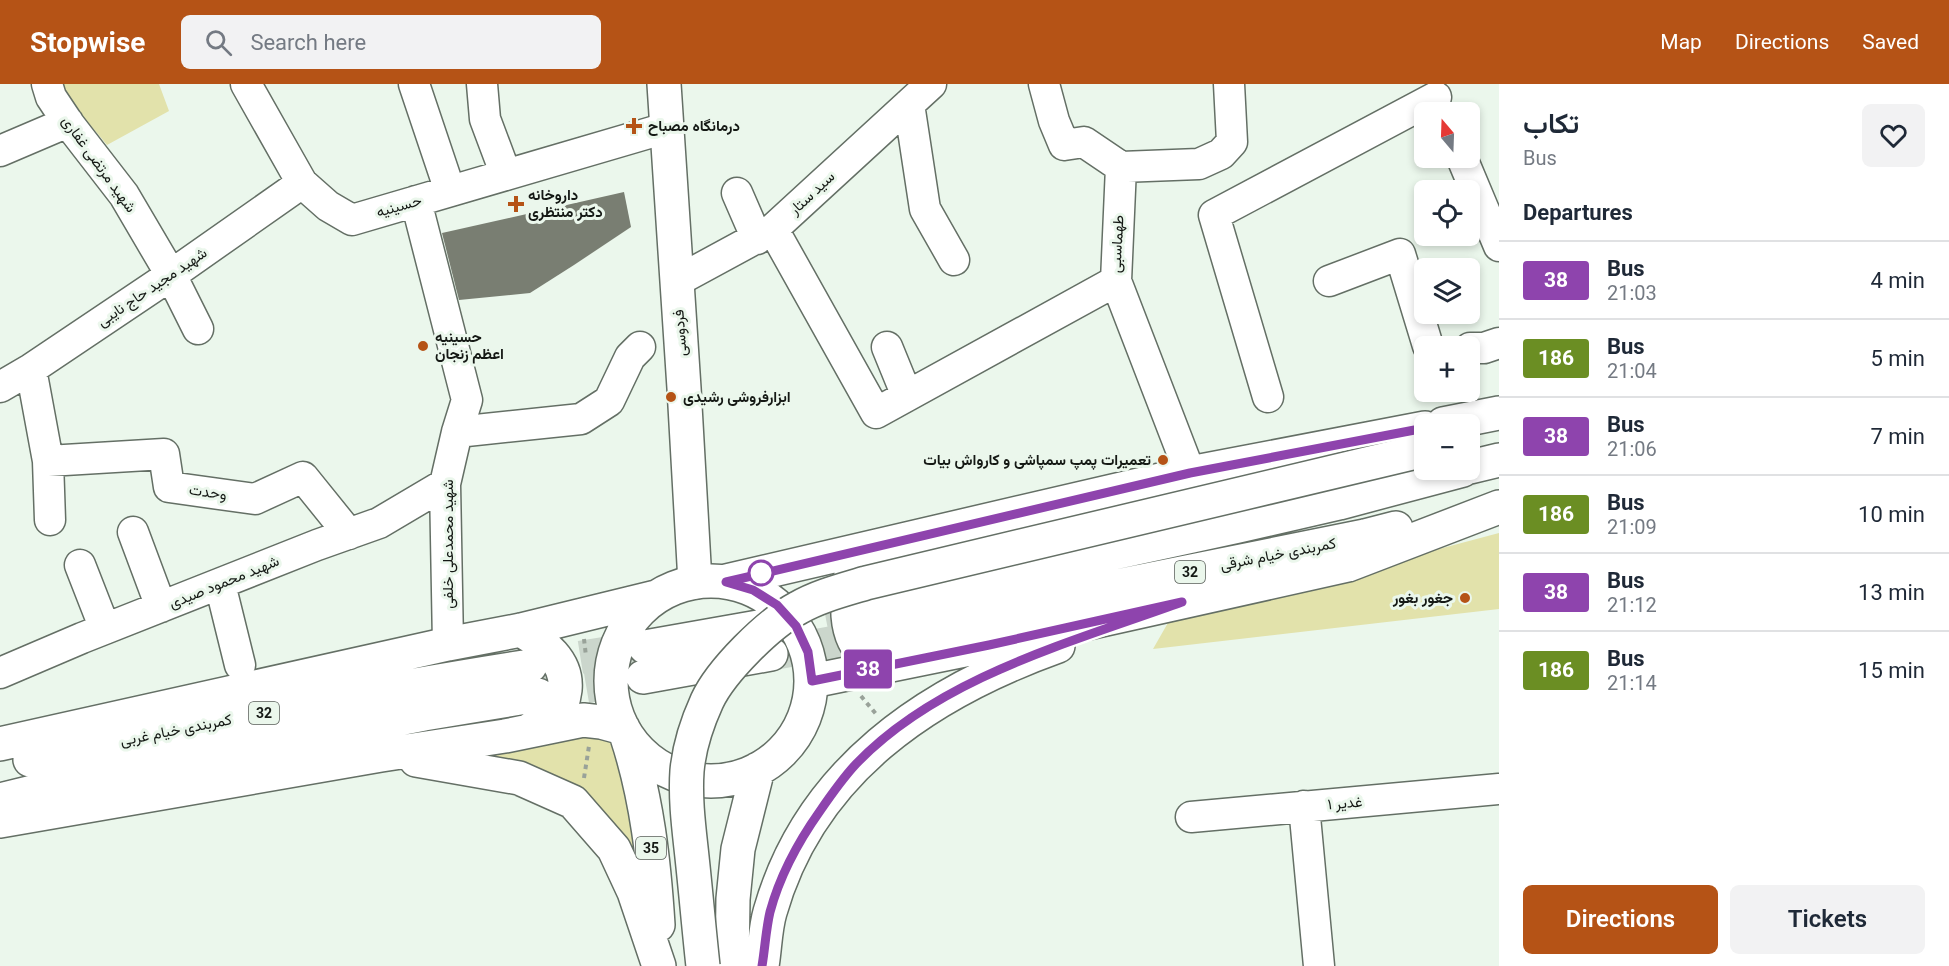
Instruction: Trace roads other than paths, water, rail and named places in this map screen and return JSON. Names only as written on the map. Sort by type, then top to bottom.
[{"type":"main road","name":"فردوسی","points":[[664,84],[677,281],[710,582]]},
{"type":"main road","points":[[1480,417],[1499,413]]},
{"type":"main road","points":[[710,582],[753,590],[777,605],[796,626],[808,652],[812,681],[808,707],[797,732],[780,754],[758,770],[729,779],[699,780],[670,772],[645,756],[624,730],[614,705],[611,681],[614,656],[623,633],[638,613],[656,597],[675,587],[710,582],[884,545],[1190,473],[1414,430]]},
{"type":"main road","points":[[1480,438],[1499,433]]},
{"type":"main road","points":[[703,966],[688,823],[687,771],[692,744],[707,700],[744,653],[779,620],[826,595],[866,583],[1414,453]]},
{"type":"main road","points":[[1480,465],[1499,460]]},
{"type":"main road","name":"کمربندی خیام شرقی","points":[[1425,480],[871,620],[1365,536],[1499,499]]},
{"type":"main road","points":[[812,681],[989,645],[1348,565],[1499,507]]},
{"type":"main road","points":[[884,545],[864,558],[850,579],[847,602],[848,625],[859,649],[872,660],[889,665]]},
{"type":"main road","points":[[0,744],[448,644],[521,630],[656,597]]},
{"type":"main road","points":[[762,966],[770,914],[782,876],[801,838],[835,788],[879,743],[925,710],[962,688],[1034,655],[1182,602]]},
{"type":"main road","points":[[521,630],[552,652],[566,678],[564,700],[554,717],[526,732]]},
{"type":"main road","points":[[644,662],[767,640]]},
{"type":"main road","name":"کمربندی خیام غربی","points":[[0,766],[431,681],[534,680],[424,714],[53,787],[0,800]]},
{"type":"main road","points":[[0,821],[526,732],[583,720],[601,722],[624,730]]},
{"type":"main road","name":"35","points":[[624,730],[634,759],[652,852],[660,966]]},
{"type":"main road","points":[[381,755],[447,764],[519,778],[573,802],[614,849],[634,892],[660,966]]},
{"type":"main road","points":[[732,966],[733,900],[738,849],[758,770]]},
{"type":"street","name":"شهید مرتضی غفاری","points":[[47,84],[51,97],[68,122],[124,195],[171,275],[198,329]]},
{"type":"street","points":[[246,84],[302,183]]},
{"type":"street","points":[[414,84],[450,191]]},
{"type":"street","points":[[482,84],[485,119],[506,175]]},
{"type":"street","name":"سید ستار","points":[[677,281],[765,234],[931,84]]},
{"type":"street","points":[[1044,84],[1054,121],[1064,145],[1084,142],[1121,167],[1199,164],[1221,154],[1232,142],[1229,84]]},
{"type":"street","points":[[1268,397],[1214,216],[1438,98]]},
{"type":"street","points":[[909,104],[925,209],[954,260]]},
{"type":"street","points":[[0,151],[68,122]]},
{"type":"street","name":"حسینیه","points":[[302,183],[328,206],[352,220],[666,128]]},
{"type":"street","name":"طهماسبی","points":[[1121,167],[1116,281],[1190,473]]},
{"type":"street","points":[[1466,168],[1499,246]]},
{"type":"street","name":"شهید مجید حاج نایبی","points":[[0,387],[31,369],[171,275],[302,183]]},
{"type":"street","points":[[737,193],[876,413],[1116,281]]},
{"type":"street","name":"شهید محمدعلی خلفی","points":[[416,201],[444,290],[467,400],[445,484],[448,644]]},
{"type":"street","points":[[1329,281],[1400,254],[1425,336]]},
{"type":"street","points":[[1480,348],[1499,343]]},
{"type":"street","points":[[457,432],[582,419],[609,401],[630,357],[640,347]]},
{"type":"street","points":[[887,347],[907,396]]},
{"type":"street","points":[[31,369],[48,461],[50,520]]},
{"type":"street","name":"وحدت","points":[[48,461],[164,454],[170,487],[255,499],[303,477],[349,534]]},
{"type":"street","name":"شهید محمود صیدی","points":[[0,673],[105,629],[379,524],[445,484]]},
{"type":"street","points":[[134,532],[161,607]]},
{"type":"street","points":[[80,565],[105,629]]},
{"type":"street","points":[[220,584],[240,665]]},
{"type":"street","name":"غدیر ۱","points":[[1191,817],[1499,789]]},
{"type":"street","points":[[1304,806],[1319,966]]},
{"type":"tunnel","points":[[777,624],[864,607]]},
{"type":"tunnel","points":[[771,654],[878,634]]},
{"type":"tunnel","points":[[532,665],[645,647]]},
{"type":"tunnel","points":[[538,695],[643,677]]},
{"type":"place","name":"درمانگاه مصباح","points":[[634,126]]},
{"type":"place","name":"داروخانه دکتر منتظری","points":[[516,204]]},
{"type":"place","name":"حسینیه اعظم زنجان","points":[[423,346]]},
{"type":"place","name":"ابزارفروشی رشیدی","points":[[671,397]]},
{"type":"place","name":"تعمیرات پمپ سمپاشی و کارواش بیات","points":[[1163,460]]},
{"type":"place","name":"جغور بغور","points":[[1465,598]]}]
